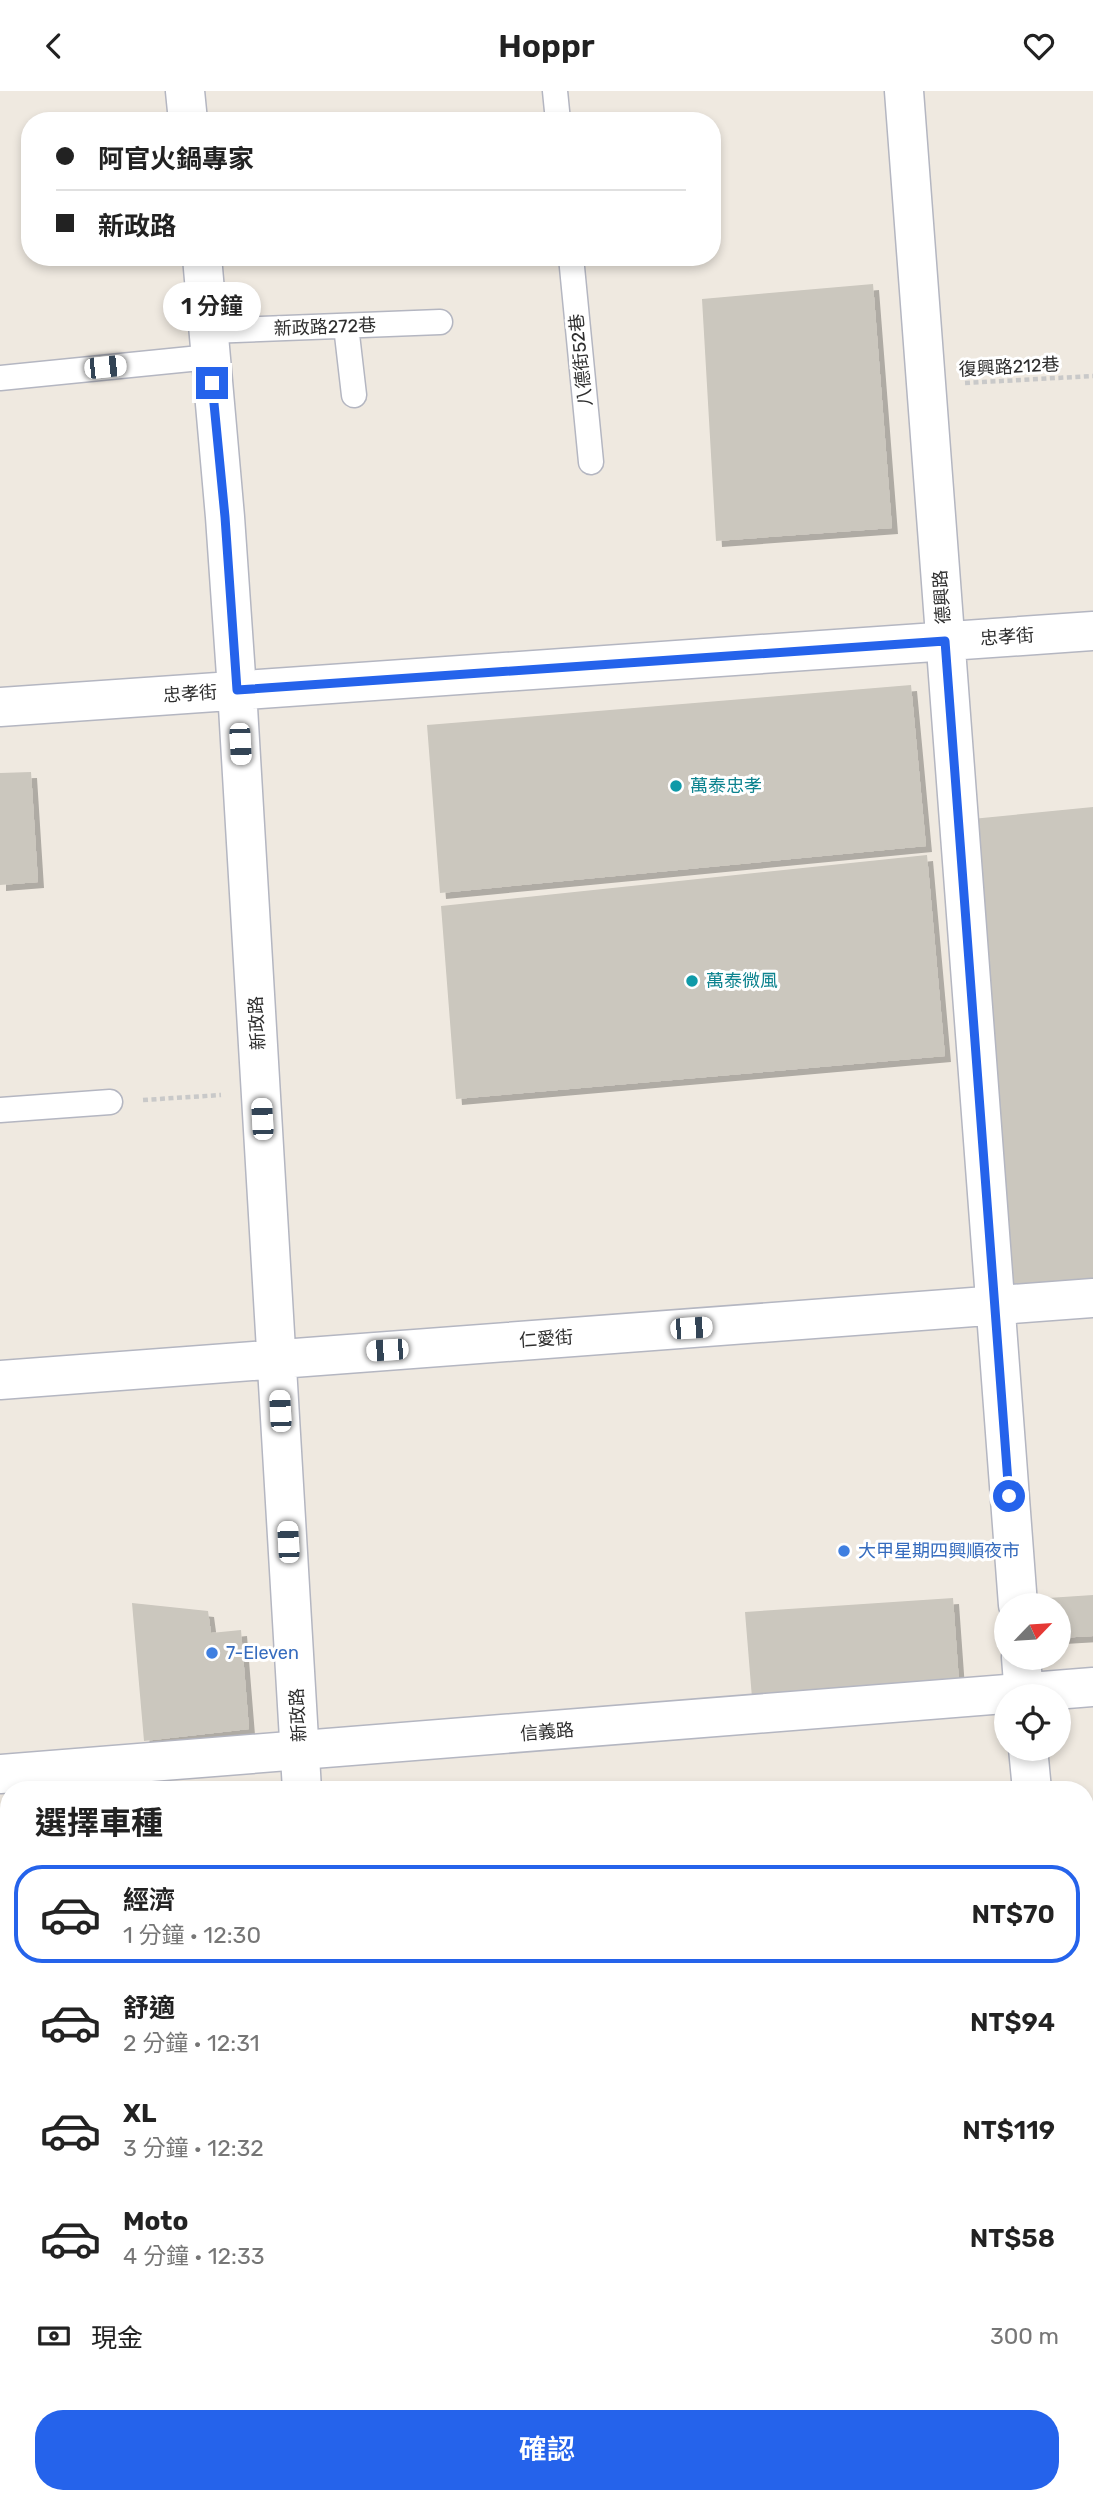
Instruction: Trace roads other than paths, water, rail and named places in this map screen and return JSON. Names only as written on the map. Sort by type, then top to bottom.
[{"type":"street","points":[[185,91],[187,112]]},
{"type":"street","name":"德興路","points":[[904,91],[1016,1593]]},
{"type":"street","name":"新政路","points":[[203,266],[237,690],[302,1781]]},
{"type":"street","name":"忠孝街","points":[[0,707],[1093,631]]},
{"type":"street","name":"仁愛街","points":[[0,1380],[1093,1298]]},
{"type":"street","name":"信義路","points":[[0,1774],[300,1752],[1023,1682],[1093,1687]]},
{"type":"street","points":[[1029,1761],[1030,1781]]},
{"type":"lane","points":[[555,91],[557,112]]},
{"type":"lane","name":"八德街52巷","points":[[572,266],[591,462]]},
{"type":"lane","name":"新政路272巷","points":[[0,378],[209,344],[346,326],[440,322]]},
{"type":"lane","points":[[346,326],[354,395]]},
{"type":"lane","points":[[0,1110],[110,1102]]},
{"type":"place","name":"萬泰忠孝","points":[[676,786]]},
{"type":"place","name":"萬泰微風","points":[[692,981]]},
{"type":"place","name":"大甲星期四興順夜市","points":[[844,1551]]},
{"type":"place","name":"7-Eleven","points":[[212,1653]]}]
